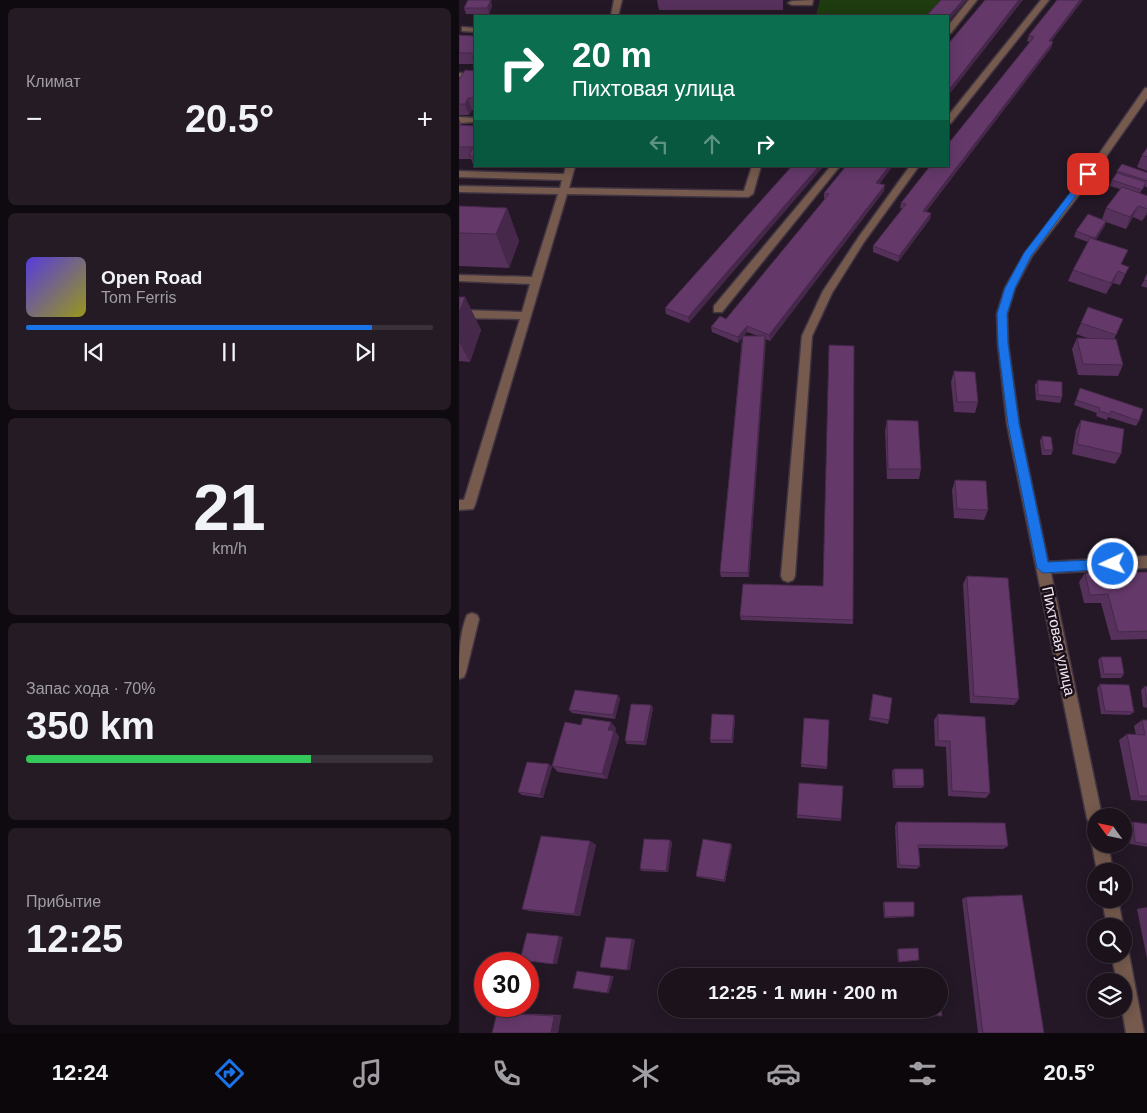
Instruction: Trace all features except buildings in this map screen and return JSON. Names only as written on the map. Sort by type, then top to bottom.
[{"type":"street","points":[[614,15],[618,0]]},
{"type":"street","points":[[949,30],[973,0]]},
{"type":"street","points":[[949,120],[1045,0]]},
{"type":"street","points":[[792,3],[809,4]]},
{"type":"street","points":[[465,29],[474,30]]},
{"type":"street","points":[[459,75],[474,76]]},
{"type":"street","name":"Пихтовая улица","points":[[1093,808],[1013,424],[1003,344],[1002,314],[1010,288],[1028,255],[1079,188],[1147,90]]},
{"type":"street","points":[[459,120],[474,120]]},
{"type":"street","points":[[459,505],[469,505],[571,167]]},
{"type":"street","points":[[459,189],[748,194],[757,167]]},
{"type":"street","points":[[718,309],[835,167]]},
{"type":"street","points":[[788,576],[807,336],[831,285],[914,167]]},
{"type":"street","points":[[459,174],[568,176]]},
{"type":"street","points":[[459,278],[537,281]]},
{"type":"street","points":[[459,314],[526,316]]},
{"type":"street","points":[[1043,568],[1147,562]]},
{"type":"street","points":[[459,672],[472,619]]},
{"type":"street","points":[[1122,963],[1135,1033]]},
{"type":"green space","points":[[820,0],[945,0],[932,15],[816,15]]},
{"type":"route","points":[[1088,174],[1028,255],[1010,288],[1002,314],[1003,344],[1013,424],[1043,568],[1113,564]]}]
